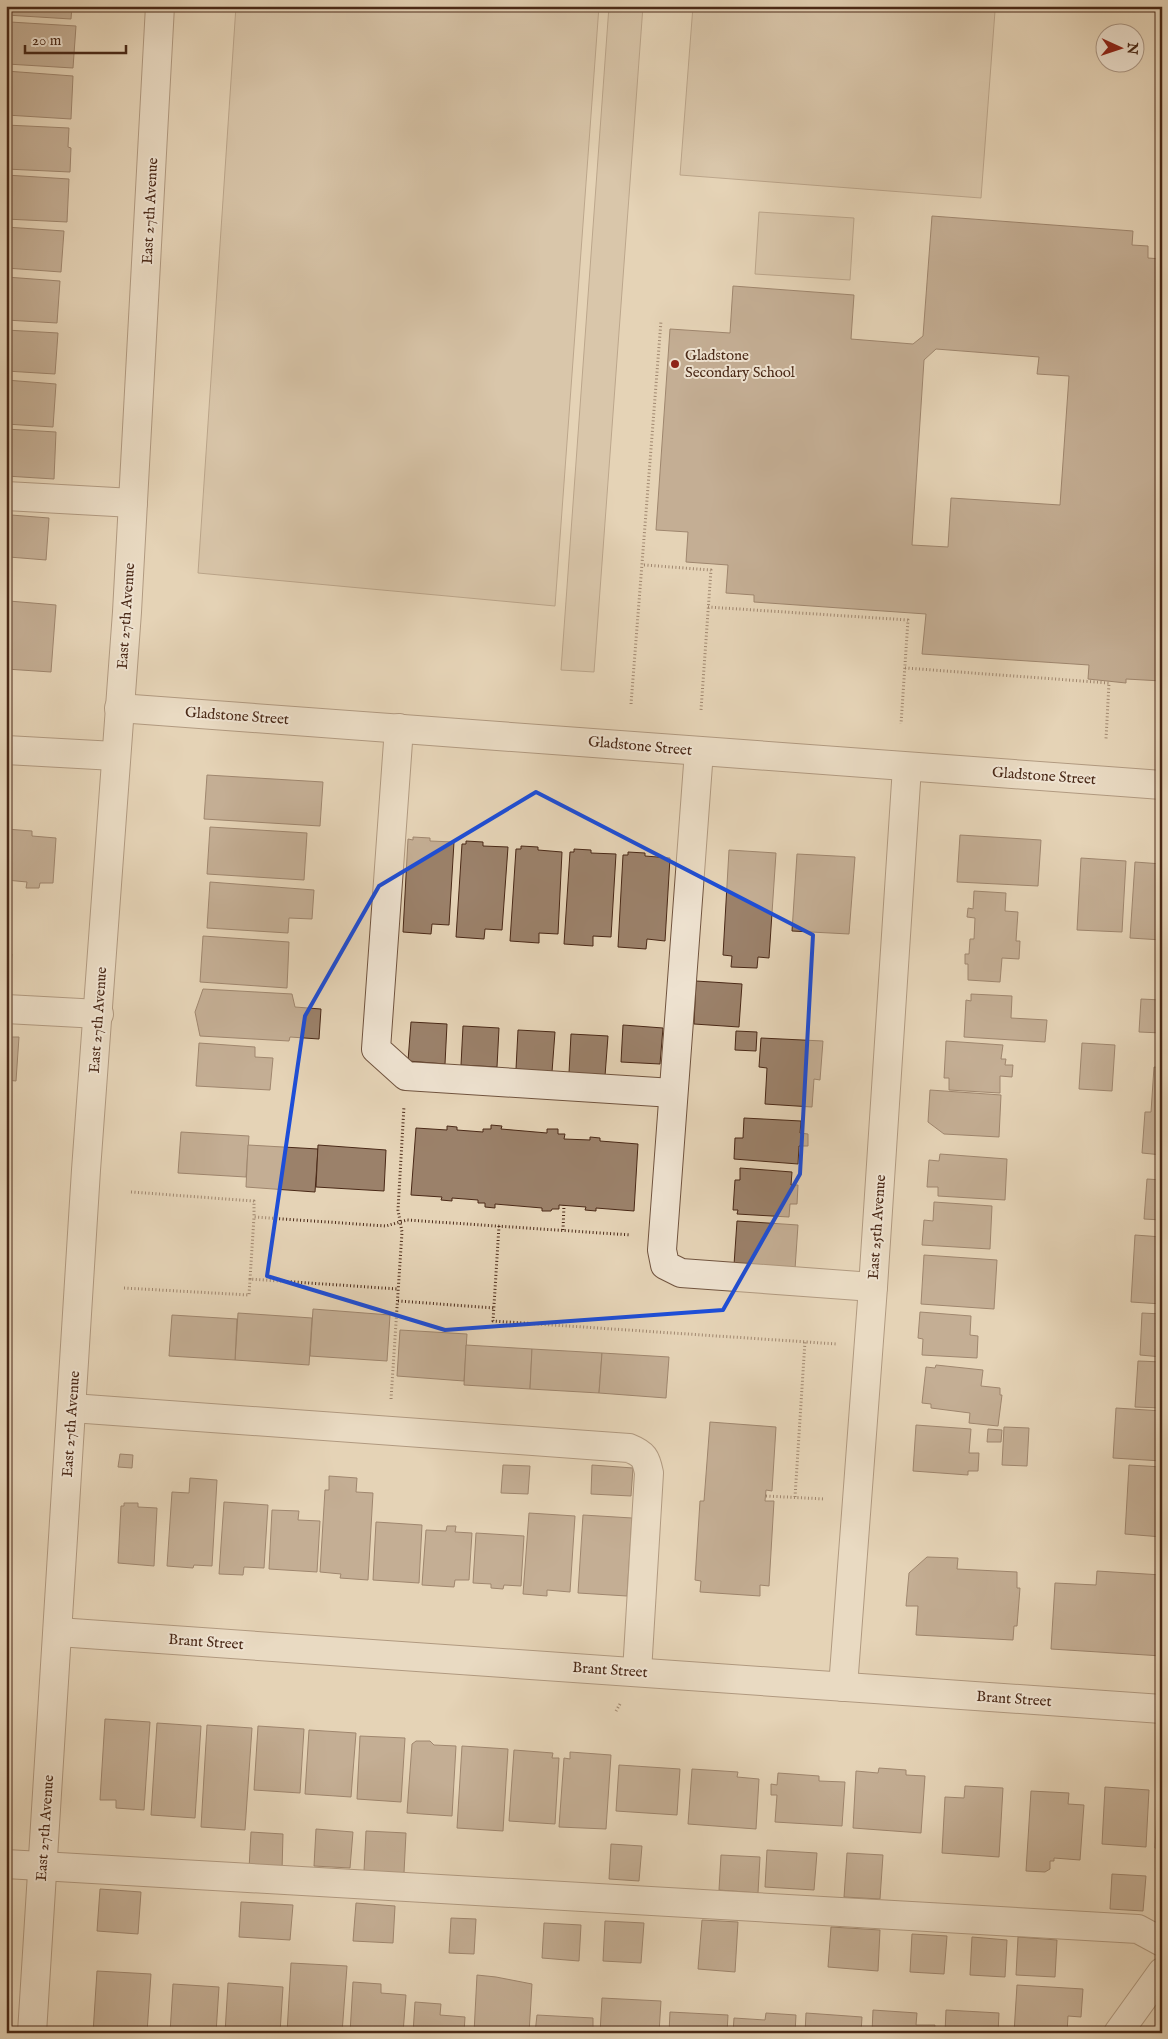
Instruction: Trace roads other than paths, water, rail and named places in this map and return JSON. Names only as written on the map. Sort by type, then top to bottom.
[{"type":"street","name":"East 27th Avenue","points":[[32,2033],[86,1170],[99,1014],[115,756],[127,612],[146,297],[160,6]]},
{"type":"street","points":[[6,496],[133,503]]},
{"type":"street","name":"Gladstone Street","points":[[119,708],[1162,785]]},
{"type":"street","points":[[399,728],[376,1049],[406,1076],[672,1092]]},
{"type":"street","points":[[6,750],[115,756]]},
{"type":"street","points":[[699,751],[672,1092],[662,1250],[665,1265],[681,1272],[873,1288]]},
{"type":"street","name":"East 25th Avenue","points":[[843,1687],[873,1288],[907,767]]},
{"type":"street","points":[[6,1009],[99,1014]]},
{"type":"street","points":[[72,1408],[629,1448],[639,1452],[646,1460],[649,1474],[637,1672]]},
{"type":"street","name":"Brant Street","points":[[58,1632],[1162,1709]]},
{"type":"street","points":[[6,1864],[1138,1929],[1162,1942]]},
{"type":"street","points":[[1118,2033],[1162,1972]]},
{"type":"place","name":"Gladstone Secondary School","points":[[675,364]]}]
